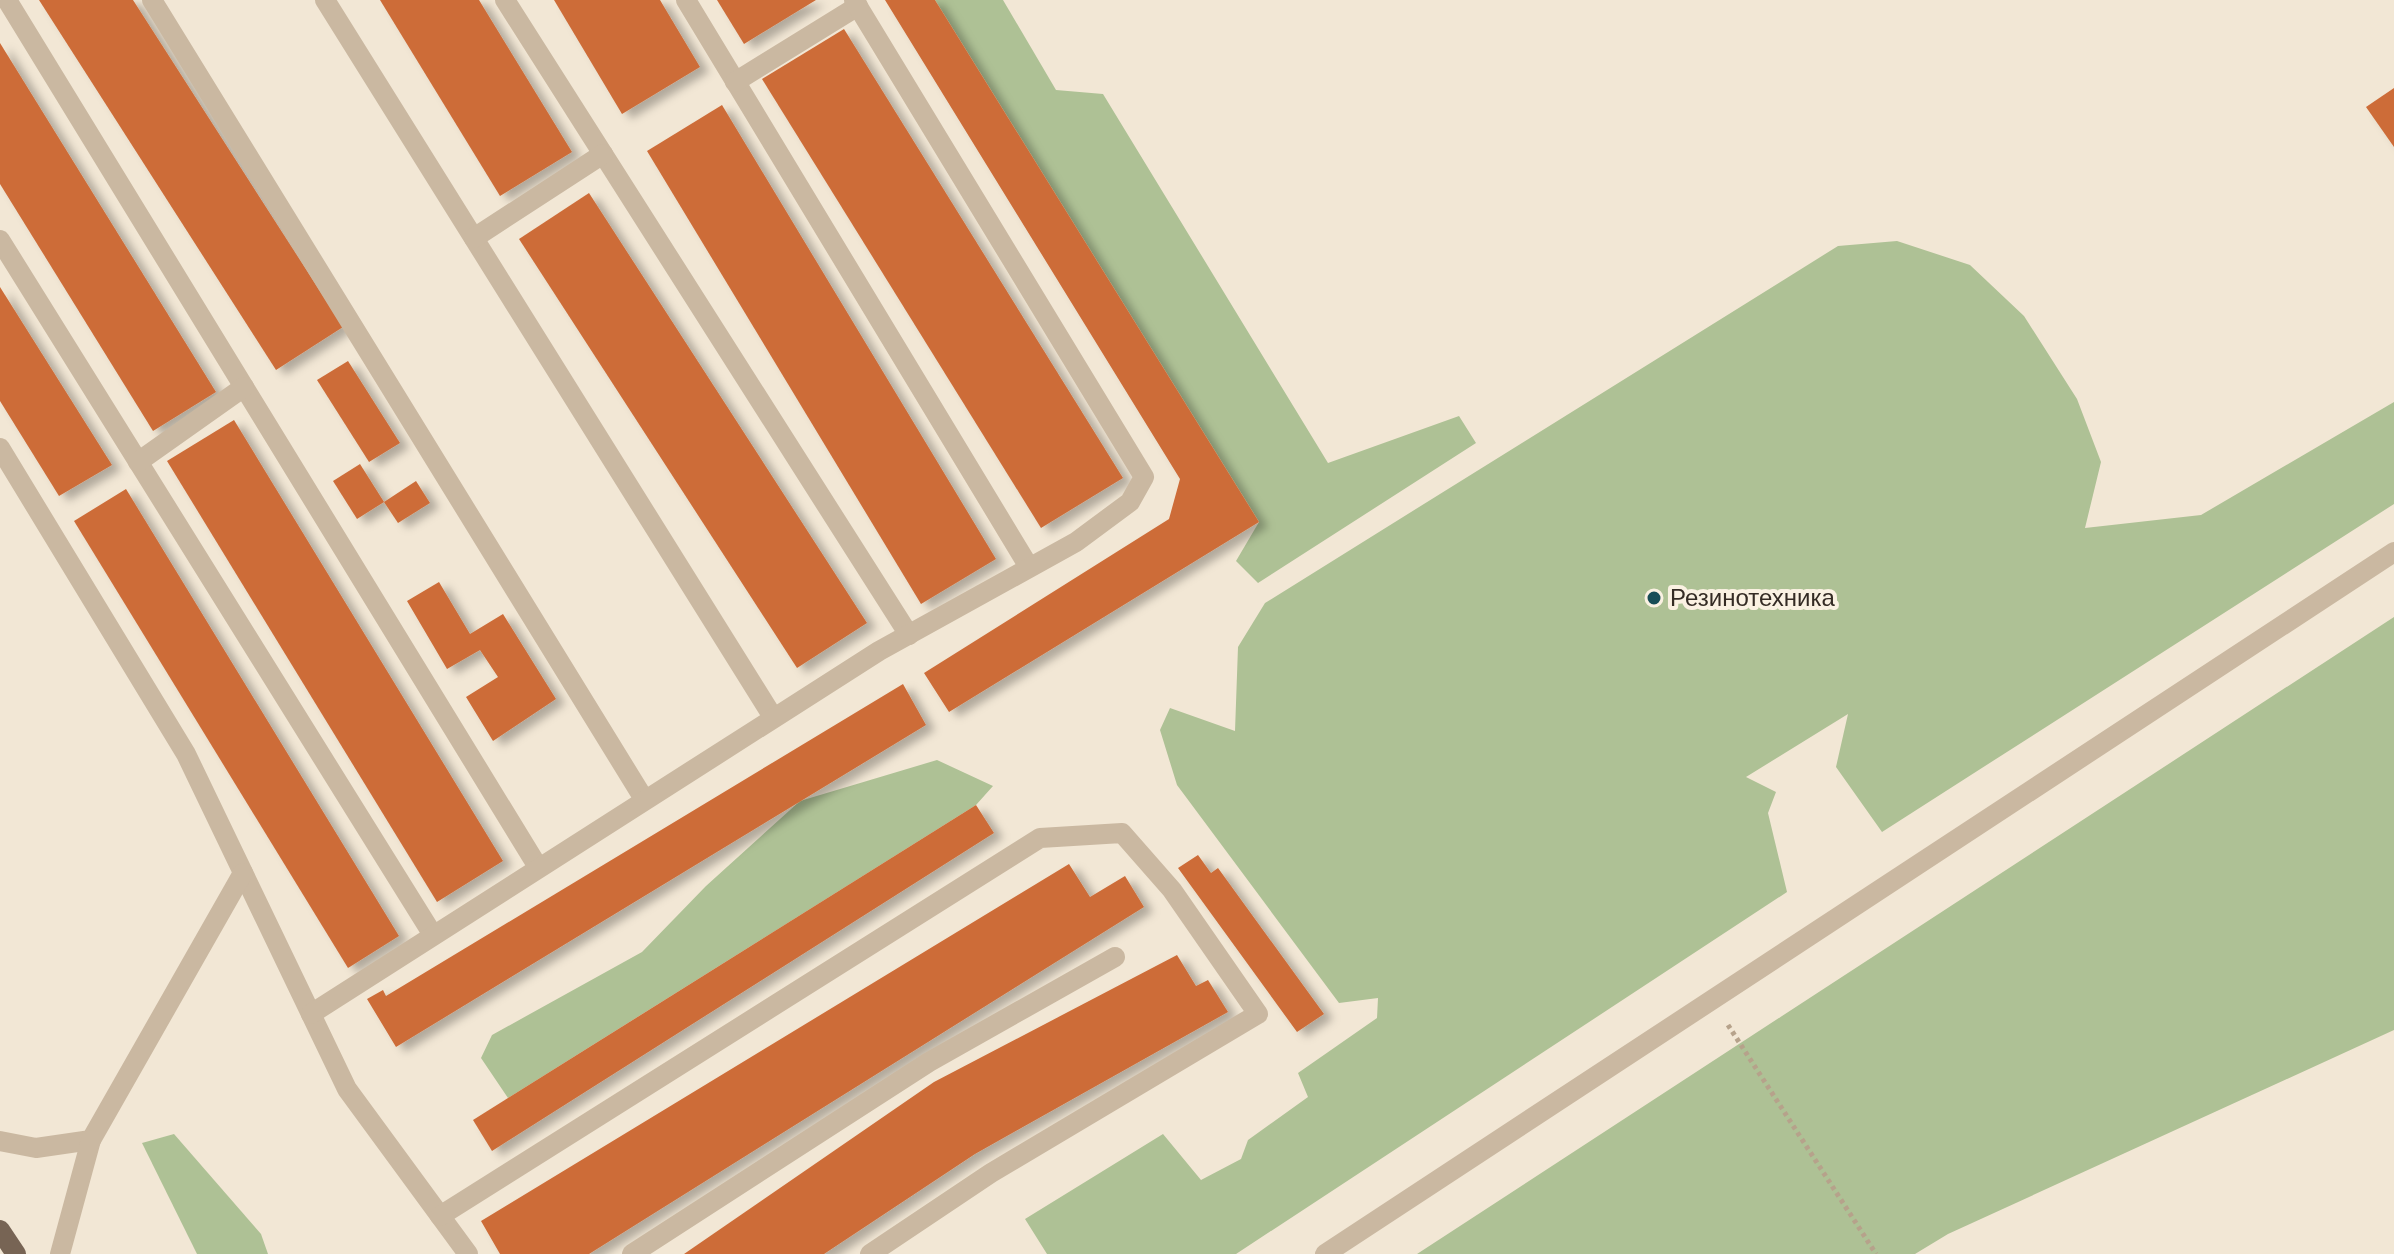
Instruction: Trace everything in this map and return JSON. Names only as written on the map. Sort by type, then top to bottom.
[{"type":"main road","points":[[0,1230],[16,1254]]},
{"type":"street","points":[[7,0],[538,867]]},
{"type":"street","points":[[152,0],[644,799]]},
{"type":"street","points":[[325,0],[773,717]]},
{"type":"street","points":[[505,0],[909,635]]},
{"type":"street","points":[[686,0],[1029,567]]},
{"type":"street","points":[[311,1014],[773,717],[909,635],[1076,542],[1130,502],[1144,477],[856,3],[735,82]]},
{"type":"street","points":[[474,238],[603,154]]},
{"type":"street","points":[[0,240],[433,935]]},
{"type":"street","points":[[138,462],[244,387]]},
{"type":"street","points":[[0,448],[186,754],[347,1089],[468,1254]]},
{"type":"street","points":[[1325,1254],[2394,552]]},
{"type":"street","points":[[440,1216],[1040,838],[1122,833],[1172,890],[1258,1014],[991,1173],[870,1254]]},
{"type":"street","points":[[60,1254],[91,1140],[243,873]]},
{"type":"street","points":[[632,1254],[929,1062],[1115,957]]},
{"type":"street","points":[[0,1141],[36,1148],[91,1140]]},
{"type":"path","points":[[1712,1000],[1876,1254]]},
{"type":"green space","points":[[935,0],[1003,0],[1056,90],[1103,94],[1328,463],[1459,416],[1476,443],[1258,583],[1236,561],[1259,522]]},
{"type":"green space","name":"Резинотехника","points":[[1897,241],[1970,265],[2024,316],[2077,399],[2101,462],[2085,528],[2201,515],[2394,402],[2394,504],[1882,832],[1836,767],[1848,714],[1746,777],[1776,792],[1768,813],[1787,892],[1236,1254],[1047,1254],[1025,1219],[1163,1134],[1201,1180],[1241,1159],[1248,1140],[1308,1097],[1298,1073],[1377,1018],[1378,998],[1339,1003],[1177,785],[1160,730],[1170,708],[1235,731],[1238,647],[1265,603],[1838,246]]},
{"type":"green space","points":[[2394,617],[2394,1030],[1948,1234],[1915,1254],[1417,1254]]},
{"type":"green space","points":[[937,760],[993,786],[976,805],[508,1098],[481,1058],[492,1035],[642,952],[706,886],[800,801]]},
{"type":"green space","points":[[174,1134],[261,1234],[268,1254],[197,1254],[142,1143]]},
{"type":"building","points":[[39,0],[133,0],[343,327],[276,370]]},
{"type":"building","points":[[380,0],[479,0],[572,152],[500,196]]},
{"type":"building","points":[[554,0],[660,0],[700,67],[622,114]]},
{"type":"building","points":[[717,0],[816,0],[744,44]]},
{"type":"building","points":[[885,0],[935,0],[1259,522],[949,712],[924,673],[1169,519],[1180,479]]},
{"type":"building","points":[[844,29],[1123,478],[1041,528],[762,79]]},
{"type":"building","points":[[0,43],[216,392],[153,431],[0,184]]},
{"type":"building","points":[[2394,88],[2394,147],[2366,107]]},
{"type":"building","points":[[722,105],[996,559],[921,604],[647,151]]},
{"type":"building","points":[[589,193],[867,623],[797,668],[519,239]]},
{"type":"building","points":[[0,287],[112,465],[59,496],[0,401]]},
{"type":"building","points":[[348,361],[400,443],[369,462],[317,380]]},
{"type":"building","points":[[234,420],[503,861],[437,902],[167,461]]},
{"type":"building","points":[[360,464],[384,502],[357,519],[333,481]]},
{"type":"building","points":[[416,481],[430,503],[398,523],[384,502]]},
{"type":"building","points":[[126,489],[399,936],[348,968],[74,521]]},
{"type":"building","points":[[439,582],[470,634],[503,614],[556,699],[493,741],[466,697],[498,677],[480,650],[447,669],[407,601]]},
{"type":"building","points":[[903,684],[926,725],[396,1047],[367,999],[383,990],[386,996]]},
{"type":"building","points":[[976,805],[994,833],[492,1151],[473,1120]]},
{"type":"building","points":[[1198,855],[1211,873],[1218,868],[1324,1014],[1297,1032],[1178,868]]},
{"type":"building","points":[[1069,864],[1090,897],[1125,876],[1144,907],[589,1254],[500,1254],[481,1221]]},
{"type":"building","points":[[1177,955],[1196,986],[1208,980],[1228,1012],[975,1154],[824,1254],[684,1254],[934,1082]]},
{"type":"place","name":"Резинотехника","points":[[1654,598]]}]
